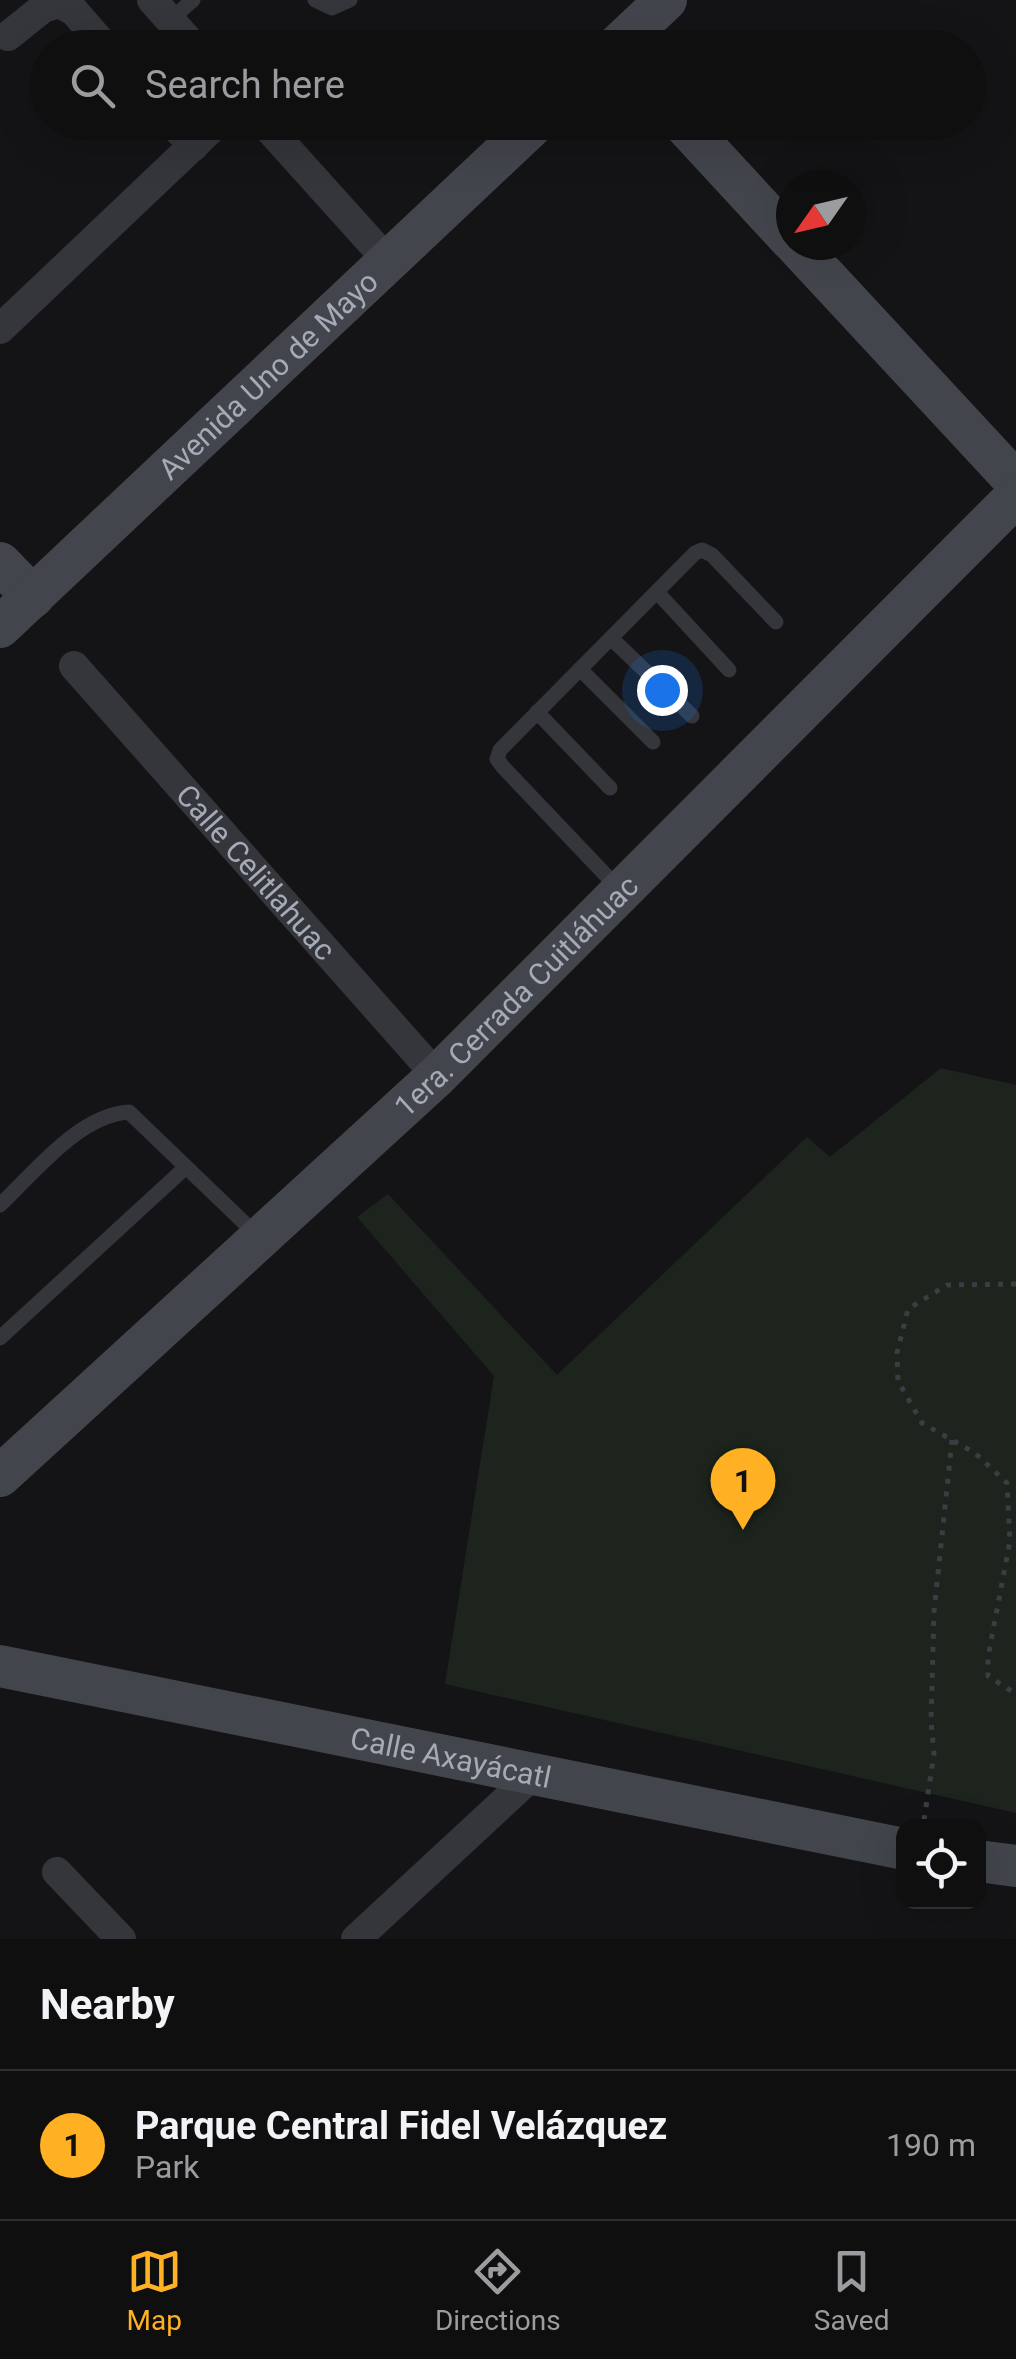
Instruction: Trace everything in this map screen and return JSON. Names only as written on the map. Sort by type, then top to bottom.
[{"type":"street","points":[[634,30],[666,0]]},
{"type":"street","points":[[8,36],[43,8],[59,3],[74,10],[91,30]]},
{"type":"street","points":[[172,7],[185,30]]},
{"type":"street","points":[[188,140],[194,146]]},
{"type":"street","points":[[0,329],[200,140]]},
{"type":"street","points":[[280,140],[390,262]]},
{"type":"street","name":"Avenida Uno de Mayo","points":[[0,628],[517,140]]},
{"type":"street","points":[[699,140],[776,224]]},
{"type":"street","points":[[810,260],[1016,482]]},
{"type":"street","name":"1era. Cerrada Cuitláhuac","points":[[0,1476],[437,1076],[1016,496]]},
{"type":"street","points":[[0,563],[33,597]]},
{"type":"street","name":"Calle Celitlahuac","points":[[74,666],[437,1076]]},
{"type":"street","name":"Calle Axayácatl","points":[[0,1666],[896,1847]]},
{"type":"street","points":[[356,1939],[534,1774]]},
{"type":"street","points":[[986,1862],[1016,1866]]},
{"type":"street","points":[[57,1872],[121,1939]]},
{"type":"lane","points":[[315,0],[332,8],[350,0]]},
{"type":"lane","points":[[621,892],[497,759],[500,750],[702,550],[712,555],[776,622]]},
{"type":"lane","points":[[657,592],[728,670]]},
{"type":"lane","points":[[611,638],[692,716]]},
{"type":"lane","points":[[580,669],[653,742]]},
{"type":"lane","points":[[537,712],[610,788]]},
{"type":"lane","points":[[0,1205],[86,1125],[111,1113],[129,1112],[260,1238]]},
{"type":"lane","points":[[0,1338],[186,1167]]},
{"type":"path","points":[[1016,1284],[947,1286],[908,1308],[897,1353],[898,1381],[922,1423],[975,1453],[1007,1482],[1010,1541],[988,1676],[1016,1694]]},
{"type":"path","points":[[924,1819],[934,1754],[934,1612],[952,1440]]},
{"type":"shaded area","points":[[941,1068],[1016,1085],[1016,1813],[445,1684],[494,1376],[357,1217],[388,1194],[557,1375],[807,1137],[830,1157]]},
{"type":"place","name":"Parque Central Fidel Velázquez","points":[[743,1530]]}]
